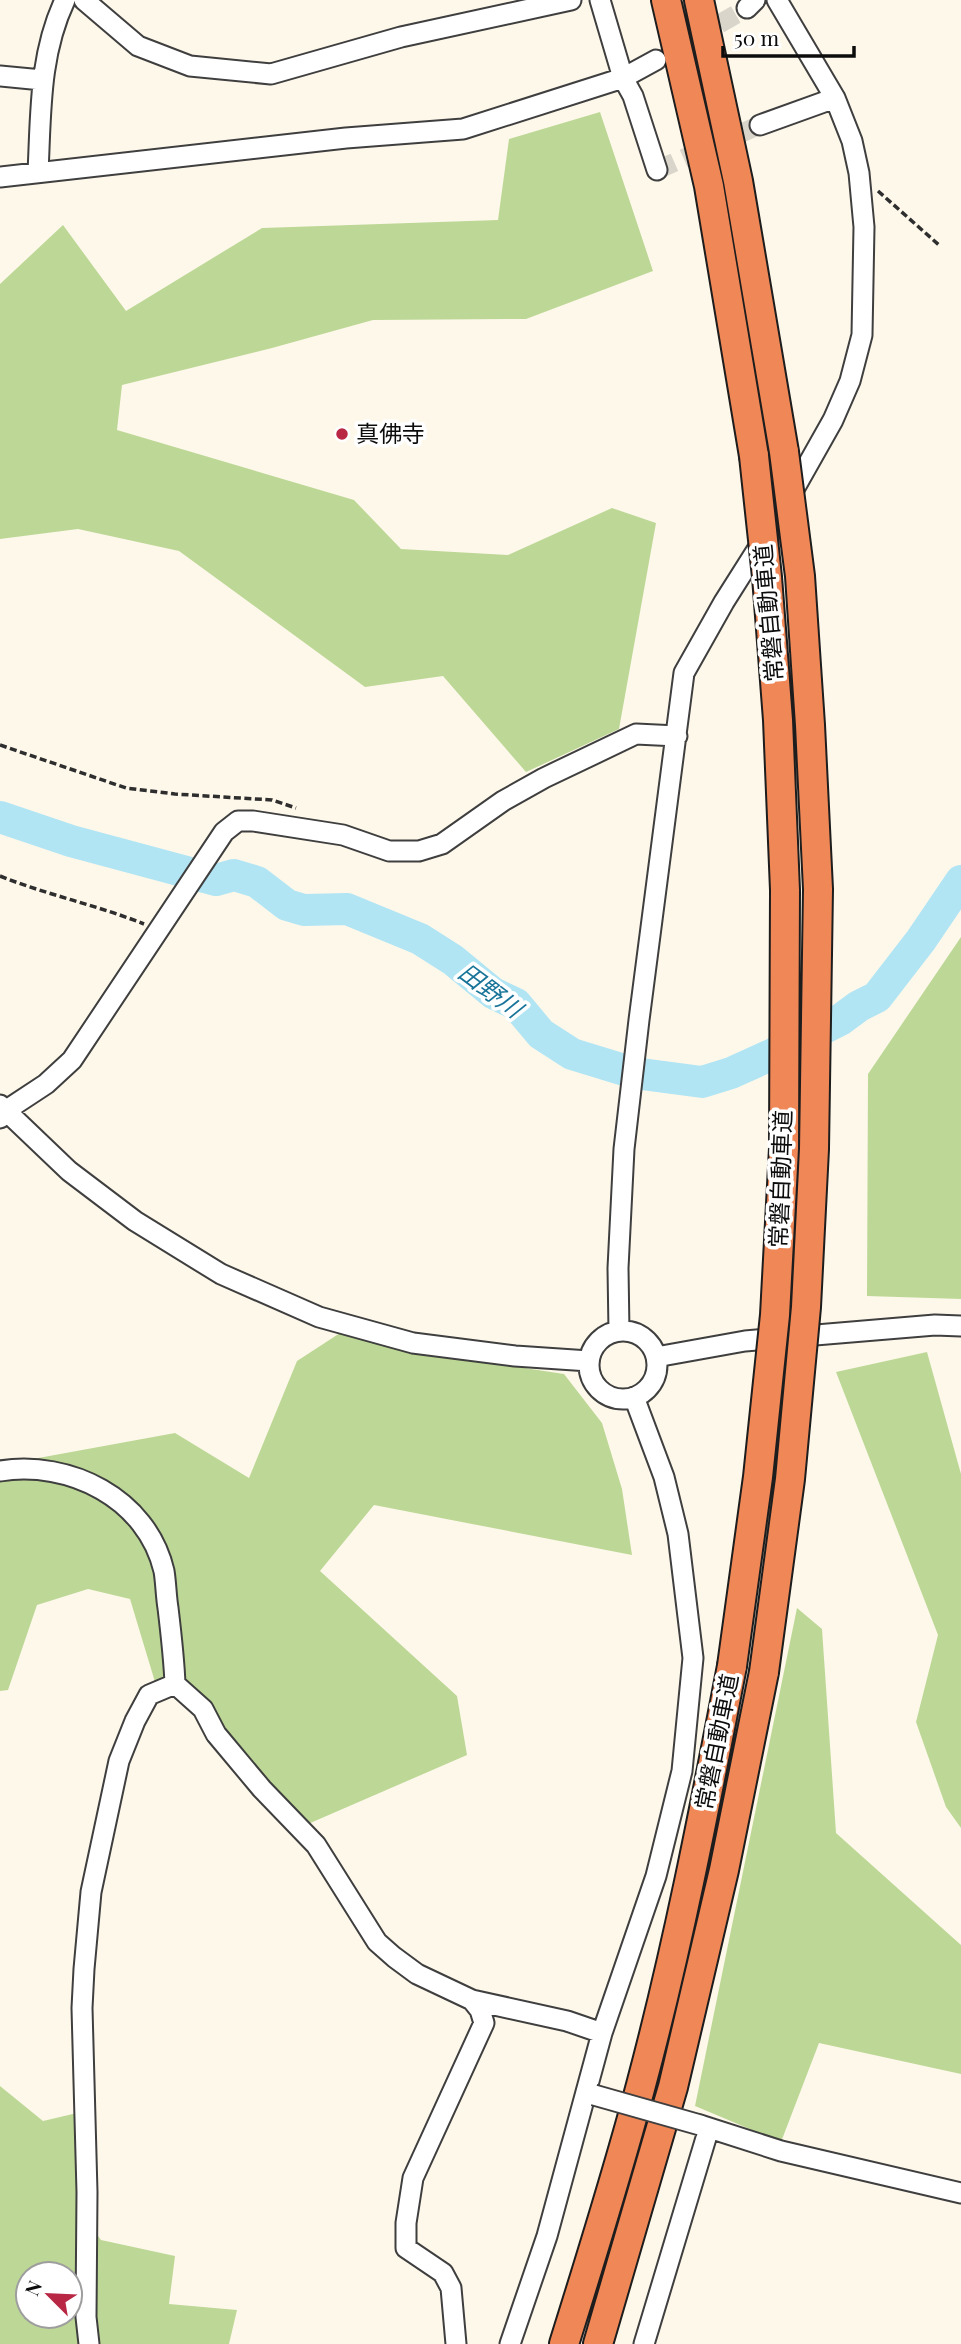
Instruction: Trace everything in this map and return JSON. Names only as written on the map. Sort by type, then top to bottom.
[{"type":"highway","name":"常磐自動車道","points":[[564,2344],[642,2084],[694,1861],[732,1666],[761,1450],[775,1315],[784,1148],[785,890],[778,720],[767,577],[754,456],[732,317],[709,186],[666,0]]},
{"type":"highway","name":"常磐自動車道","points":[[598,2344],[673,2087],[724,1871],[764,1672],[795,1426],[806,1294],[815,1108],[818,876],[800,576],[762,314],[738,181],[699,0]]},
{"type":"street","points":[[38,172],[42,80],[53,24],[65,0]]},
{"type":"street","points":[[84,0],[138,46],[190,66],[271,74],[401,37],[571,0]]},
{"type":"street","points":[[600,0],[623,78],[633,96],[657,170]]},
{"type":"street","points":[[619,1331],[618,1268],[627,1127],[684,674],[723,602],[784,507],[833,420],[850,381],[862,335],[864,227],[859,173],[852,141],[835,97],[777,0]]},
{"type":"street","points":[[0,177],[346,138],[463,129],[623,78],[656,60]]},
{"type":"street","points":[[0,76],[42,80]]},
{"type":"street","points":[[760,125],[835,97]]},
{"type":"street","points":[[589,1360],[515,1356],[413,1343],[320,1317],[222,1274],[135,1221],[69,1171],[2,1111],[46,1084],[72,1060],[194,875],[224,832],[238,821],[343,835],[389,851],[419,851],[442,844],[503,801],[544,778],[636,734],[677,736]]},
{"type":"street","points":[[656,1357],[745,1340],[921,1326],[961,1326]]},
{"type":"street","points":[[619,1331],[629,1332],[646,1340],[656,1357],[650,1385],[634,1397],[615,1398],[598,1388],[592,1380],[589,1360],[596,1344],[619,1331]]},
{"type":"street","points":[[510,2344],[547,2236],[590,2093],[602,2033],[656,1876],[682,1771],[693,1658],[678,1534],[664,1477],[634,1397]]},
{"type":"street","points":[[0,1471],[42,1470],[72,1475],[109,1492],[135,1515],[153,1542],[164,1570],[175,1684],[203,1709],[216,1734],[262,1789],[316,1846],[377,1942],[417,1974],[472,2000],[568,2021],[602,2033]]},
{"type":"street","points":[[89,2344],[86,2318],[87,2192],[82,2008],[91,1892],[119,1761],[135,1721],[149,1695],[175,1684]]},
{"type":"street","points":[[456,2344],[452,2288],[443,2273],[406,2248],[406,2223],[413,2178],[484,2023],[480,2010],[472,2000]]},
{"type":"street","points":[[590,2093],[781,2151],[961,2193]]},
{"type":"street","points":[[644,2344],[705,2127]]},
{"type":"path","points":[[859,173],[939,245]]},
{"type":"path","points":[[0,745],[126,788],[272,800],[296,808]]},
{"type":"path","points":[[0,876],[159,929]]},
{"type":"green space","points":[[600,112],[653,271],[526,319],[373,320],[122,385],[117,430],[354,500],[401,549],[508,555],[612,508],[656,523],[619,729],[526,772],[443,676],[365,687],[179,551],[78,529],[0,539],[0,284],[63,225],[126,311],[262,228],[498,220],[509,139]]},
{"type":"green space","points":[[961,937],[961,1299],[867,1296],[868,1074]]},
{"type":"green space","points":[[340,1333],[411,1351],[564,1374],[602,1423],[622,1489],[632,1555],[374,1505],[320,1571],[457,1696],[467,1755],[308,1824],[222,1733],[207,1703],[155,1682],[130,1599],[88,1589],[37,1605],[8,1690],[0,1691],[0,1465],[175,1433],[249,1478],[297,1361]]},
{"type":"green space","points":[[927,1352],[961,1474],[961,1828],[946,1807],[916,1722],[938,1635],[836,1372]]},
{"type":"green space","points":[[797,1608],[822,1629],[836,1833],[961,1945],[961,2074],[819,2043],[781,2142],[695,2106]]},
{"type":"green space","points":[[0,2086],[43,2121],[77,2113],[76,2206],[101,2240],[175,2256],[169,2304],[237,2310],[229,2344],[0,2344]]},
{"type":"waterway","name":"田野川","points":[[0,817],[71,841],[216,880],[234,875],[257,882],[287,905],[304,910],[347,909],[420,939],[453,960],[493,993],[516,1004],[541,1034],[572,1054],[634,1073],[702,1082],[731,1073],[773,1054],[840,1020],[877,997],[921,940],[961,881]]},
{"type":"tunnel","points":[[669,53],[747,8]]},
{"type":"tunnel","points":[[657,170],[760,125]]},
{"type":"place","name":"真佛寺","points":[[342,434]]}]
